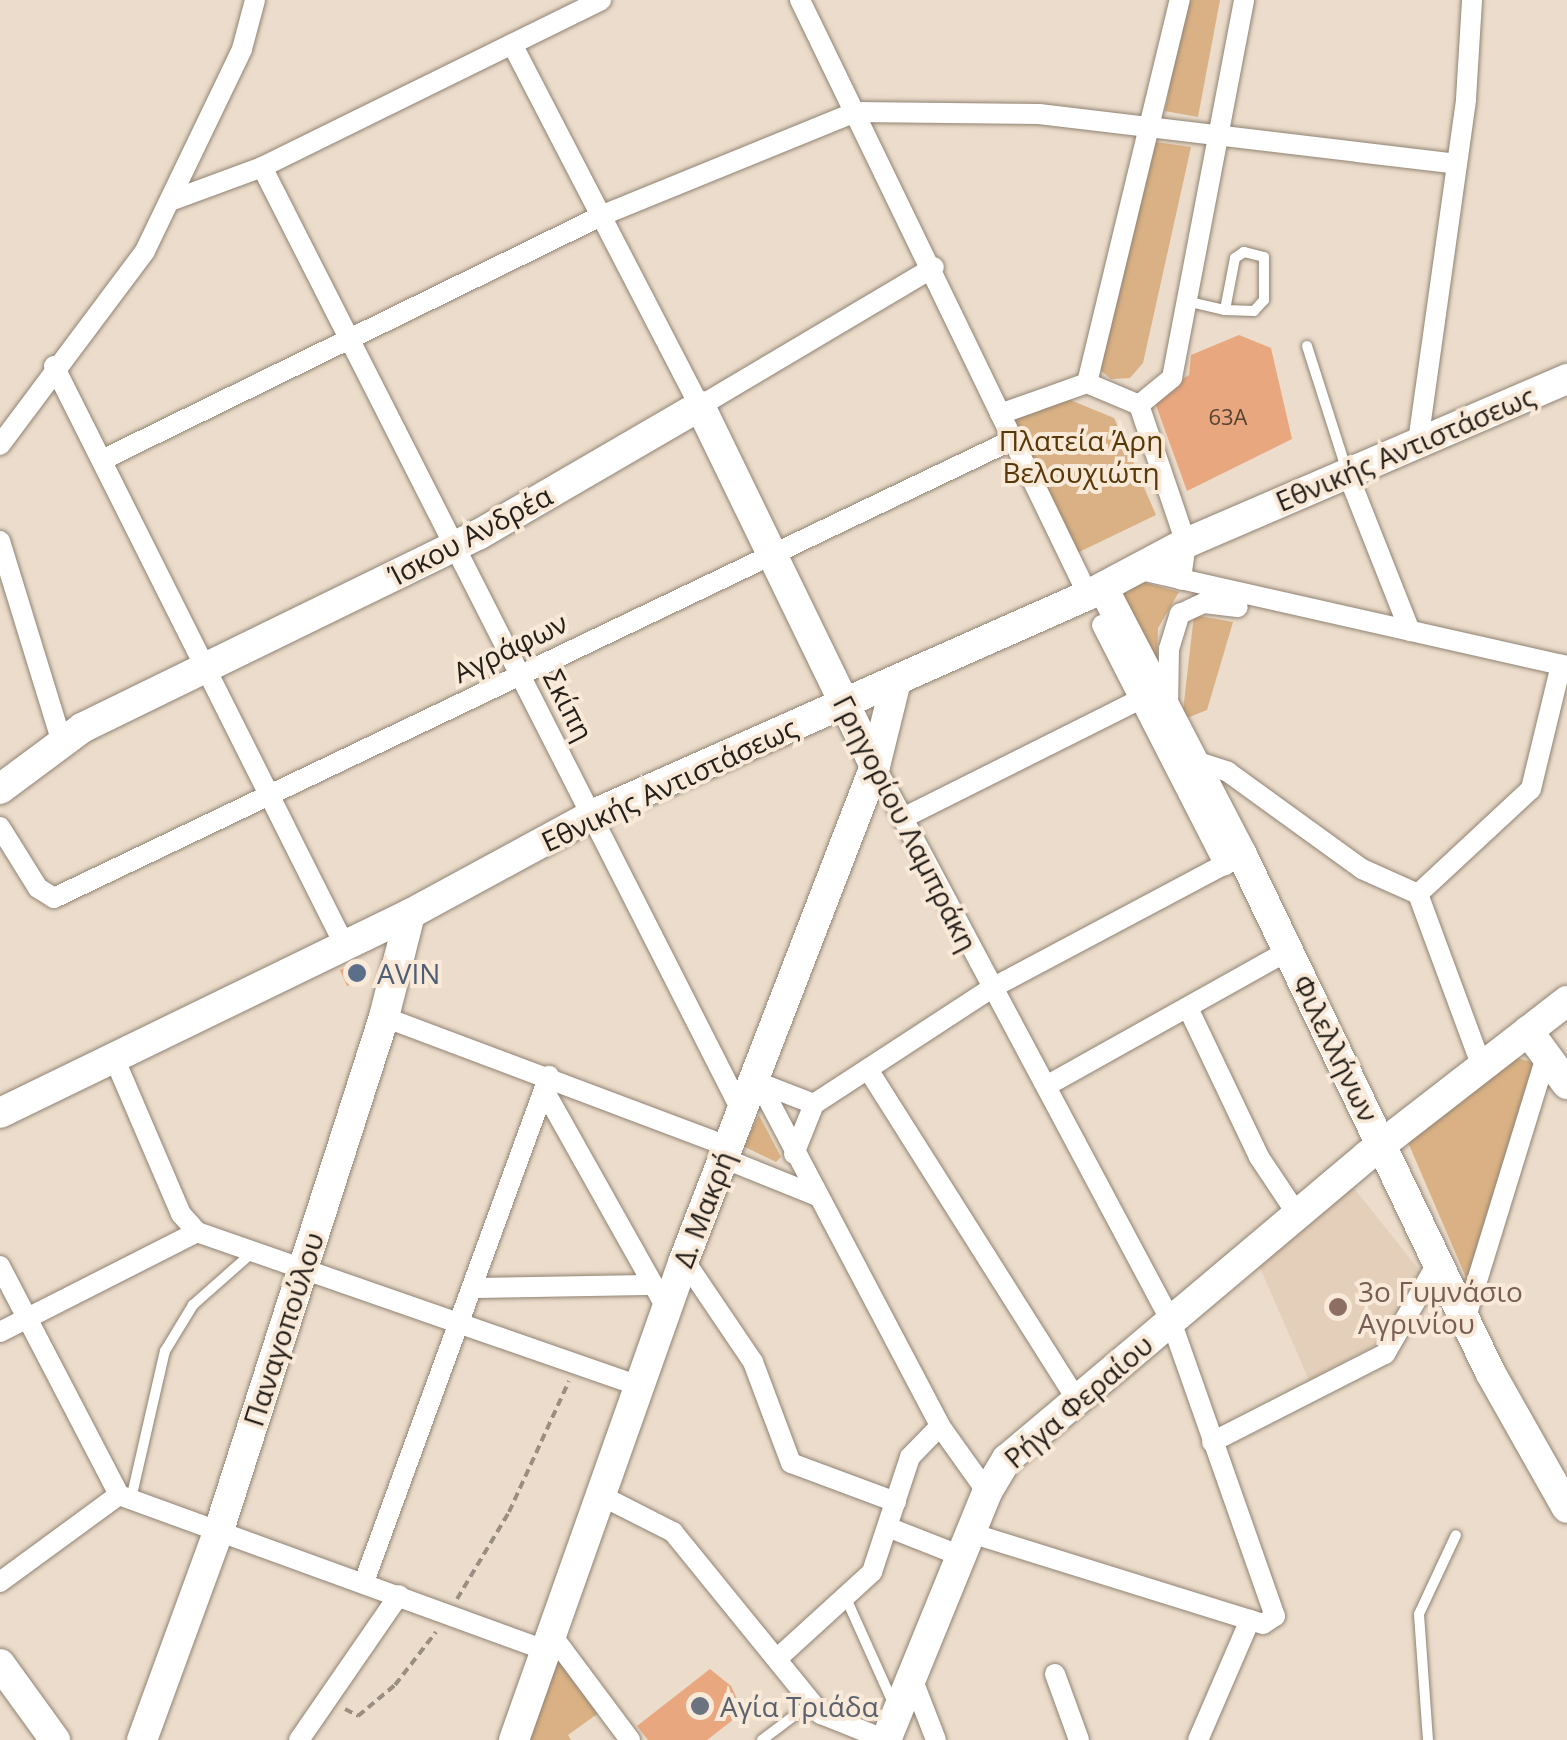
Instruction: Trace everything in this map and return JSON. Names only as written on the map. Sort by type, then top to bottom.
[{"type":"street","points":[[0,445],[54,366],[128,278],[172,200],[242,48],[255,0]]},
{"type":"street","points":[[172,200],[262,167],[601,0]]},
{"type":"street","points":[[800,0],[934,267],[1010,440],[1096,592]]},
{"type":"street","points":[[1087,383],[1152,131],[1180,0]]},
{"type":"street","points":[[1140,405],[1172,378],[1222,138],[1244,0]]},
{"type":"street","points":[[1418,442],[1457,164],[1472,0]]},
{"type":"street","name":"Γρηγορίου Λαμπράκη","points":[[512,44],[700,406],[875,766],[1048,1085],[1170,1321],[1275,1611],[1268,1624],[1250,1620]]},
{"type":"street","points":[[102,460],[603,215],[854,112],[1039,114],[1152,131],[1457,164]]},
{"type":"street","name":"Σκίπη","points":[[262,167],[741,1110]]},
{"type":"street","name":"Ίσκου Ανδρέα","points":[[0,789],[62,742],[203,668],[456,546],[934,267]]},
{"type":"street","points":[[54,366],[345,946]]},
{"type":"street","name":"Εθνικής Αντιστάσεως","points":[[0,1113],[410,914],[594,814],[1096,592],[1186,542],[1567,379]]},
{"type":"street","points":[[1000,414],[1087,383],[1140,405],[1186,542],[1181,580]]},
{"type":"street","name":"Αγράφων","points":[[0,827],[38,888],[54,898],[1010,440]]},
{"type":"street","points":[[1347,472],[1410,631]]},
{"type":"street","points":[[0,541],[62,742]]},
{"type":"street","points":[[1136,569],[1564,666],[1531,789],[1418,894]]},
{"type":"street","name":"Φιλελλήνων","points":[[1096,592],[1195,761],[1234,860],[1288,951],[1465,1320],[1567,1508]]},
{"type":"street","points":[[1168,719],[1172,632],[1185,610],[1214,602],[1320,626],[1341,618]]},
{"type":"street","points":[[794,1154],[814,1104],[992,988],[1234,860],[1102,625]]},
{"type":"street","name":"Δ. Μακρή","points":[[514,1740],[640,1386],[659,1297],[684,1260],[741,1110],[756,1082],[875,766],[896,681]]},
{"type":"street","points":[[903,818],[1142,699]]},
{"type":"street","points":[[1195,761],[1228,772],[1362,869],[1418,894],[1482,1067]]},
{"type":"street","name":"Παναγοπούλου","points":[[142,1740],[220,1530],[384,1017],[410,914]]},
{"type":"street","points":[[1048,1085],[1189,1010],[1288,951]]},
{"type":"street","name":"Ρήγα Φεραίου","points":[[886,1740],[987,1492],[1007,1460],[1297,1214],[1567,1001]]},
{"type":"street","points":[[1189,1010],[1259,1157],[1297,1214]]},
{"type":"street","points":[[384,1017],[725,1152],[816,1196]]},
{"type":"street","points":[[1528,1031],[1567,1084]]},
{"type":"street","points":[[1465,1320],[1546,1056]]},
{"type":"street","points":[[115,1060],[181,1214],[197,1232],[460,1320],[640,1386]]},
{"type":"street","points":[[870,1071],[1078,1401]]},
{"type":"street","points":[[756,1082],[814,1104]]},
{"type":"street","points":[[756,1082],[940,1426],[987,1492]]},
{"type":"street","points":[[364,1582],[546,1083]]},
{"type":"street","points":[[546,1083],[659,1297]]},
{"type":"street","points":[[0,1332],[197,1232]]},
{"type":"street","points":[[684,1260],[753,1362],[791,1463],[896,1502]]},
{"type":"street","points":[[1212,1442],[1385,1354],[1437,1264]]},
{"type":"street","points":[[0,1266],[125,1498],[448,1613],[548,1642],[630,1740]]},
{"type":"street","points":[[472,1288],[659,1297]]},
{"type":"street","points":[[779,1657],[878,1563],[910,1457],[940,1426]]},
{"type":"street","points":[[600,1495],[673,1532],[779,1657],[811,1703],[831,1718],[886,1740]]},
{"type":"street","points":[[0,1582],[125,1498]]},
{"type":"street","points":[[890,1528],[966,1544],[1250,1620],[1198,1740]]},
{"type":"street","points":[[300,1740],[328,1691],[400,1596]]},
{"type":"street","points":[[0,1664],[40,1733]]},
{"type":"street","points":[[1055,1674],[1080,1740]]},
{"type":"street","points":[[912,1678],[936,1740]]},
{"type":"lane","points":[[1190,302],[1225,310],[1260,307],[1264,257],[1244,252],[1235,258],[1225,310]]},
{"type":"lane","points":[[1307,346],[1347,472]]},
{"type":"lane","points":[[125,1498],[136,1472],[165,1351],[193,1304],[256,1250]]},
{"type":"lane","points":[[1428,1740],[1418,1614],[1456,1535]]},
{"type":"lane","points":[[845,1596],[886,1696],[899,1708]]},
{"type":"lane","points":[[762,1740],[811,1703]]},
{"type":"path","points":[[328,1691],[358,1716],[422,1654],[509,1512],[576,1364]]},
{"type":"shaded area","name":"3ο Γυμνάσιο Αγρινίου","points":[[1353,1187],[1420,1271],[1379,1343],[1309,1380],[1257,1261]]},
{"type":"green space","points":[[1186,0],[1220,0],[1198,117],[1165,111]]},
{"type":"green space","points":[[1156,142],[1191,147],[1143,363],[1130,378],[1111,379],[1099,369],[1096,354]]},
{"type":"green space","name":"Πλατεία Άρη Βελουχιώτη","points":[[1063,397],[1114,418],[1156,515],[1077,553],[1014,419]]},
{"type":"green space","points":[[1139,581],[1179,592],[1158,628],[1156,687],[1116,589]]},
{"type":"green space","points":[[1194,615],[1233,622],[1207,710],[1182,720]]},
{"type":"green space","points":[[1513,1057],[1535,1063],[1468,1282],[1407,1140]]},
{"type":"green space","points":[[759,1115],[781,1157],[776,1162],[743,1146]]},
{"type":"green space","points":[[556,1658],[600,1712],[568,1735],[571,1740],[527,1740]]},
{"type":"building","points":[[1239,335],[1271,348],[1292,439],[1187,491],[1153,397],[1189,375],[1191,355]]},
{"type":"building","points":[[359,961],[367,978],[347,986],[340,970]]},
{"type":"building","name":"Αγία Τριάδα","points":[[710,1669],[731,1686],[743,1712],[707,1740],[648,1740],[637,1726]]},
{"type":"place","name":"AVIN","points":[[357,973]]},
{"type":"place","name":"3ο Γυμνάσιο Αγρινίου","points":[[1338,1307]]},
{"type":"place","name":"Αγία Τριάδα","points":[[700,1706]]}]
